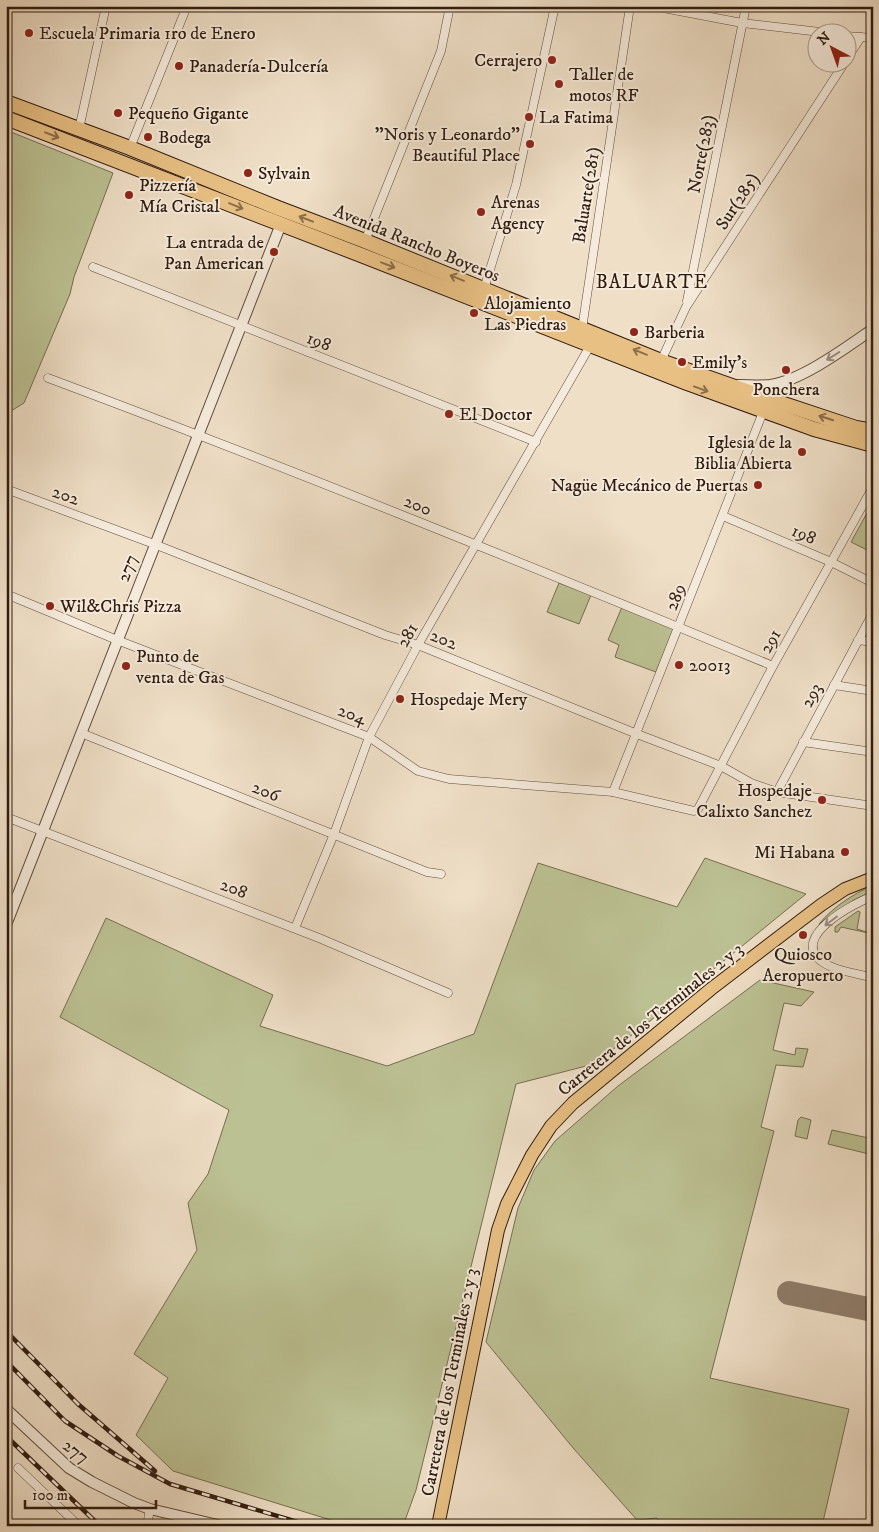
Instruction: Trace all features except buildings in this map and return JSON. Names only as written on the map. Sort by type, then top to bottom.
[{"type":"highway","name":"Avenida Rancho Boyeros","points":[[6,102],[130,148],[661,361],[856,428],[873,431]]},
{"type":"highway","name":"Avenida Rancho Boyeros","points":[[6,118],[763,412],[814,429],[873,445]]},
{"type":"main road","name":"Carretera de los Terminales 2 y 3","points":[[438,1526],[498,1230],[518,1179],[536,1148],[551,1126],[573,1103],[696,1002],[821,905],[845,889],[873,878]]},
{"type":"street","points":[[79,129],[106,6]]},
{"type":"street","points":[[130,148],[187,6]]},
{"type":"street","points":[[365,241],[441,51],[450,6]]},
{"type":"street","points":[[484,289],[516,186],[555,6]]},
{"type":"street","name":"Baluarte(281)","points":[[582,329],[630,6]]},
{"type":"street","points":[[653,6],[742,23],[806,30]]},
{"type":"street","name":"Norte(283)","points":[[686,307],[746,6]]},
{"type":"street","points":[[856,37],[873,38]]},
{"type":"street","name":"Sur(285)","points":[[856,45],[861,37]]},
{"type":"street","name":"Sur(285)","points":[[661,361],[686,307],[839,72]]},
{"type":"street","name":"277","points":[[6,925],[281,224]]},
{"type":"street","name":"198","points":[[93,267],[536,442]]},
{"type":"street","points":[[727,385],[772,385],[788,380],[845,349],[873,329]]},
{"type":"street","name":"281","points":[[295,928],[334,834],[369,737],[418,645],[590,346]]},
{"type":"street","name":"200","points":[[48,378],[198,434],[476,544],[773,666]]},
{"type":"street","name":"289","points":[[613,792],[763,412]]},
{"type":"street","name":"291","points":[[696,810],[773,666],[873,487]]},
{"type":"street","name":"202","points":[[6,489],[154,544],[385,635],[418,645],[636,734],[721,766],[751,783],[776,792],[873,806]]},
{"type":"street","name":"198","points":[[722,516],[831,562],[873,583]]},
{"type":"street","name":"204","points":[[6,594],[117,640],[369,737],[418,771],[449,779],[613,792],[696,810]]},
{"type":"street","name":"293","points":[[776,792],[873,613]]},
{"type":"street","points":[[858,640],[873,642]]},
{"type":"street","points":[[834,685],[873,691]]},
{"type":"street","name":"206","points":[[81,733],[427,872],[441,874]]},
{"type":"street","points":[[803,742],[873,752]]},
{"type":"street","name":"208","points":[[6,817],[295,928],[448,992]]},
{"type":"street","points":[[873,896],[856,904],[826,924],[815,938],[813,947],[818,958],[826,964],[873,978]]},
{"type":"street","name":"277","points":[[6,1409],[69,1468],[116,1494],[150,1509],[222,1526]]},
{"type":"street","points":[[18,1468],[79,1526]]},
{"type":"street","points":[[147,1526],[150,1509]]},
{"type":"green space","points":[[6,130],[113,173],[74,277],[70,294],[24,403],[6,414]]},
{"type":"green space","points":[[873,502],[873,553],[851,542]]},
{"type":"green space","points":[[559,583],[591,595],[579,624],[547,612]]},
{"type":"green space","points":[[622,607],[674,628],[656,672],[615,657],[619,645],[608,640]]},
{"type":"green space","points":[[705,858],[806,894],[594,1064],[516,1084],[416,1490],[403,1526],[350,1526],[173,1471],[136,1435],[168,1378],[134,1354],[197,1250],[188,1203],[208,1174],[229,1110],[60,1017],[106,918],[273,995],[260,1026],[387,1066],[474,1034],[538,863],[677,907]]},
{"type":"green space","points":[[873,885],[873,891],[854,900],[819,924],[844,901]]},
{"type":"green space","points":[[858,911],[860,912],[857,929],[873,934],[841,927],[838,932],[835,932],[835,927]]},
{"type":"green space","points":[[760,980],[814,992],[801,1006],[784,1003],[773,1050],[795,1055],[796,1048],[808,1049],[803,1067],[776,1065],[761,1127],[774,1131],[710,1378],[849,1409],[822,1526],[663,1526],[657,1518],[637,1520],[574,1449],[486,1342],[518,1208],[534,1170],[555,1141],[618,1086]]},
{"type":"green space","points":[[801,1117],[811,1120],[807,1139],[795,1136],[798,1120]]},
{"type":"green space","points":[[832,1130],[873,1139],[873,1155],[828,1144]]},
{"type":"taxiway","points":[[789,1293],[873,1310]]},
{"type":"railway","points":[[6,1331],[78,1404],[155,1471]]},
{"type":"railway","points":[[6,1361],[65,1421],[118,1456],[170,1484],[311,1526]]},
{"type":"railway","points":[[6,1436],[100,1526]]},
{"type":"place","name":"Escuela Primaria 1ro de Enero","points":[[29,33]]},
{"type":"place","name":"Cerrajero","points":[[552,60]]},
{"type":"place","name":"Panadería-Dulcería","points":[[179,66]]},
{"type":"place","name":"Taller de motos RF","points":[[559,84]]},
{"type":"place","name":"Pequeño Gigante","points":[[118,113]]},
{"type":"place","name":"La Fatima","points":[[529,117]]},
{"type":"place","name":"Bodega","points":[[148,137]]},
{"type":"place","name":"\"Noris y Leonardo\" Beautiful Place","points":[[530,144]]},
{"type":"place","name":"Sylvain","points":[[248,173]]},
{"type":"place","name":"Pizzería Mía Cristal","points":[[129,195]]},
{"type":"place","name":"Arenas Agency","points":[[481,212]]},
{"type":"place","name":"La entrada de Pan American","points":[[274,252]]},
{"type":"place","name":"Alojamiento Las Piedras","points":[[474,313]]},
{"type":"place","name":"Barberia","points":[[634,332]]},
{"type":"place","name":"Emily's","points":[[682,362]]},
{"type":"place","name":"Ponchera","points":[[786,370]]},
{"type":"place","name":"El Doctor","points":[[449,414]]},
{"type":"place","name":"Iglesia de la Biblia Abierta","points":[[802,452]]},
{"type":"place","name":"Nagüe Mecánico de Puertas","points":[[758,485]]},
{"type":"place","name":"Wil&Chris Pizza","points":[[50,606]]},
{"type":"place","name":"20013","points":[[679,665]]},
{"type":"place","name":"Punto de venta de Gas","points":[[126,666]]},
{"type":"place","name":"Hospedaje Mery","points":[[400,699]]},
{"type":"place","name":"Hospedaje Calixto Sanchez","points":[[822,800]]},
{"type":"place","name":"Mi Habana","points":[[845,852]]},
{"type":"place","name":"Quiosco Aeropuerto","points":[[803,935]]},
{"type":"district","name":"BALUARTE","points":[[652,281]]}]
